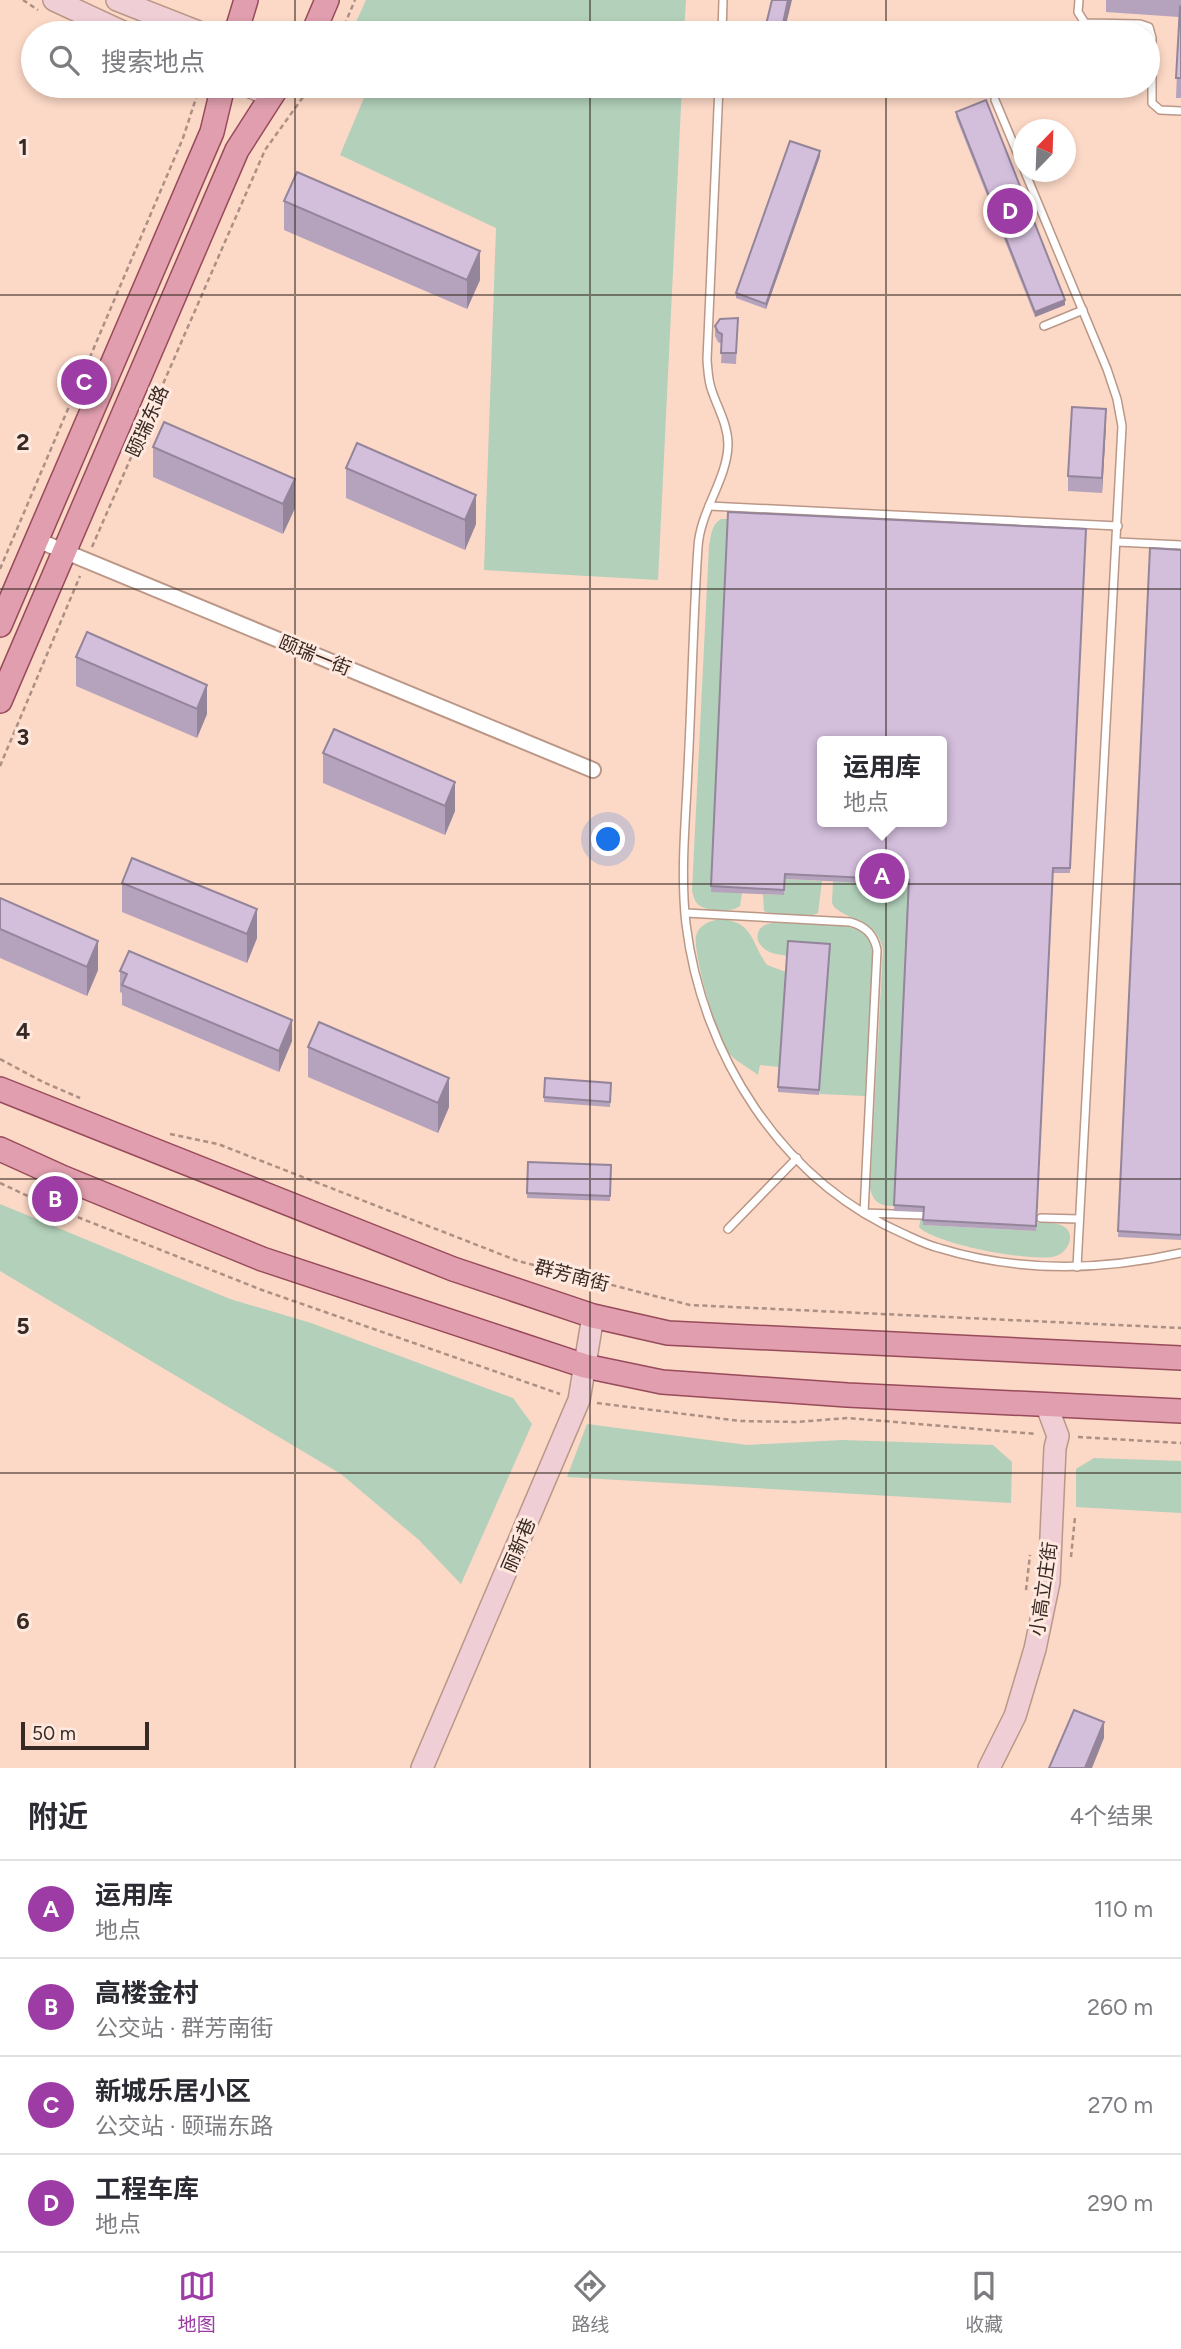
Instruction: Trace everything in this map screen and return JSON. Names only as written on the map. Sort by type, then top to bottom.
[{"type":"main road","points":[[240,21],[246,0]]},
{"type":"main road","points":[[318,21],[327,0]]},
{"type":"main road","points":[[0,625],[212,132],[220,98]]},
{"type":"main road","name":"颐瑞东路","points":[[0,701],[237,150],[270,98]]},
{"type":"main road","name":"群芳南街","points":[[0,1089],[453,1269],[593,1317],[668,1332],[1181,1358]]},
{"type":"main road","points":[[0,1149],[262,1259],[584,1366],[662,1382],[847,1395],[1181,1411]]},
{"type":"street","points":[[54,0],[99,21]]},
{"type":"street","points":[[117,0],[170,21]]},
{"type":"street","name":"颐瑞一街","points":[[37,540],[593,770]]},
{"type":"street","name":"丽新巷","points":[[422,1768],[575,1412],[593,1317]]},
{"type":"street","name":"小高立庄街","points":[[989,1768],[1014,1716],[1035,1649],[1049,1582],[1055,1448],[1058,1436],[1046,1404]]},
{"type":"lane","points":[[722,21],[723,0]]},
{"type":"lane","points":[[1079,0],[1078,12],[1085,21]]},
{"type":"lane","points":[[718,98],[707,360],[710,385],[724,422],[728,445],[724,465],[699,537],[684,863],[686,914],[697,982],[717,1040],[745,1094],[781,1143],[825,1186],[877,1222],[937,1248],[1003,1264],[1077,1267],[1148,1261],[1181,1253]]},
{"type":"lane","points":[[1153,98],[1153,105],[1160,110],[1181,111]]},
{"type":"lane","points":[[995,100],[1013,143]]},
{"type":"lane","points":[[1029,182],[1107,369],[1121,413],[1123,438],[1077,1267]]},
{"type":"lane","points":[[1044,326],[1083,310]]},
{"type":"lane","points":[[709,506],[1118,526]]},
{"type":"lane","points":[[1117,542],[1181,545]]},
{"type":"lane","points":[[686,914],[850,922],[861,926],[874,937],[877,950],[864,1213]]},
{"type":"lane","points":[[728,1228],[797,1158]]},
{"type":"lane","points":[[864,1213],[922,1214]]},
{"type":"lane","points":[[1041,1219],[1080,1219]]},
{"type":"path","points":[[346,21],[355,0]]},
{"type":"path","points":[[0,569],[183,138],[196,98]]},
{"type":"path","name":"颐瑞东路","points":[[0,766],[265,150],[302,98]]},
{"type":"path","points":[[0,1059],[43,1082],[91,1102]]},
{"type":"path","name":"群芳南街","points":[[162,1132],[218,1144],[518,1261],[690,1305],[1181,1328]]},
{"type":"path","name":"小高立庄街","points":[[1025,1598],[1030,1550]]},
{"type":"green space","points":[[366,0],[686,0],[685,21],[356,21]]},
{"type":"green space","points":[[364,98],[681,98],[658,580],[484,570],[496,228],[340,155]]},
{"type":"green space","points":[[721,519],[728,519],[742,893],[740,906],[718,911],[700,906],[692,891],[709,546],[713,528]]},
{"type":"green space","points":[[785,879],[822,881],[818,913],[791,916],[764,911],[763,894],[784,895]]},
{"type":"green space","points":[[833,881],[909,885],[894,1206],[878,1202],[870,1188],[883,949],[870,927],[834,907]]},
{"type":"green space","points":[[721,919],[740,924],[750,935],[767,965],[786,972],[779,1067],[760,1065],[758,1075],[728,1052],[718,1030],[702,977],[696,946],[697,932],[709,922]]},
{"type":"green space","points":[[773,923],[844,926],[861,931],[869,940],[873,960],[865,1096],[820,1094],[787,956],[774,954],[758,941],[761,928]]},
{"type":"green space","points":[[0,1204],[230,1299],[311,1323],[513,1398],[532,1424],[461,1584],[419,1540],[341,1474],[0,1271]]},
{"type":"green space","points":[[921,1217],[924,1217],[924,1225],[1036,1231],[1036,1223],[1054,1223],[1067,1229],[1070,1238],[1064,1251],[1056,1256],[1027,1257],[944,1240],[919,1227]]},
{"type":"green space","points":[[587,1424],[747,1445],[842,1440],[993,1445],[1012,1462],[1011,1503],[567,1477]]},
{"type":"green space","points":[[1094,1458],[1181,1461],[1181,1513],[1076,1507],[1076,1469]]},
{"type":"building","points":[[772,0],[788,0],[784,21],[767,21]]},
{"type":"building","points":[[1180,7],[1181,78],[1176,78]]},
{"type":"building","points":[[986,100],[1013,168],[1013,182],[1018,182],[1065,300],[1035,312],[956,112]]},
{"type":"building","points":[[790,141],[820,151],[766,304],[736,293]]},
{"type":"building","points":[[297,172],[480,251],[467,280],[284,201]]},
{"type":"building","points":[[738,318],[736,353],[721,353],[722,334],[715,326],[720,319]]},
{"type":"building","points":[[1072,407],[1106,409],[1102,478],[1068,476]]},
{"type":"building","points":[[164,422],[295,479],[283,504],[153,447]]},
{"type":"building","points":[[357,443],[476,495],[465,520],[346,468]]},
{"type":"building","points":[[728,512],[1086,529],[1070,868],[1053,868],[1036,1226],[923,1220],[924,1207],[894,1205],[909,880],[785,874],[784,890],[711,886]]},
{"type":"building","points":[[1150,548],[1181,550],[1181,1235],[1118,1231]]},
{"type":"building","points":[[87,632],[207,685],[197,709],[76,657]]},
{"type":"building","points":[[334,729],[455,782],[445,806],[323,753]]},
{"type":"building","points":[[132,858],[257,909],[247,934],[122,883]]},
{"type":"building","points":[[0,898],[98,941],[87,967],[0,929]]},
{"type":"building","points":[[788,941],[830,944],[819,1090],[778,1087]]},
{"type":"building","points":[[129,951],[292,1020],[279,1051],[122,985],[127,974],[120,971]]},
{"type":"building","points":[[319,1022],[449,1078],[438,1103],[308,1047]]},
{"type":"building","points":[[545,1078],[611,1083],[610,1102],[544,1097]]},
{"type":"building","points":[[528,1162],[611,1165],[610,1196],[527,1193]]},
{"type":"building","points":[[1074,1710],[1104,1722],[1085,1768],[1049,1768]]},
{"type":"place","name":"工程车库","points":[[1010,211]]},
{"type":"place","name":"新城乐居小区","points":[[84,382]]},
{"type":"place","name":"运用库","points":[[882,876]]},
{"type":"place","name":"高楼金村","points":[[55,1199]]}]
